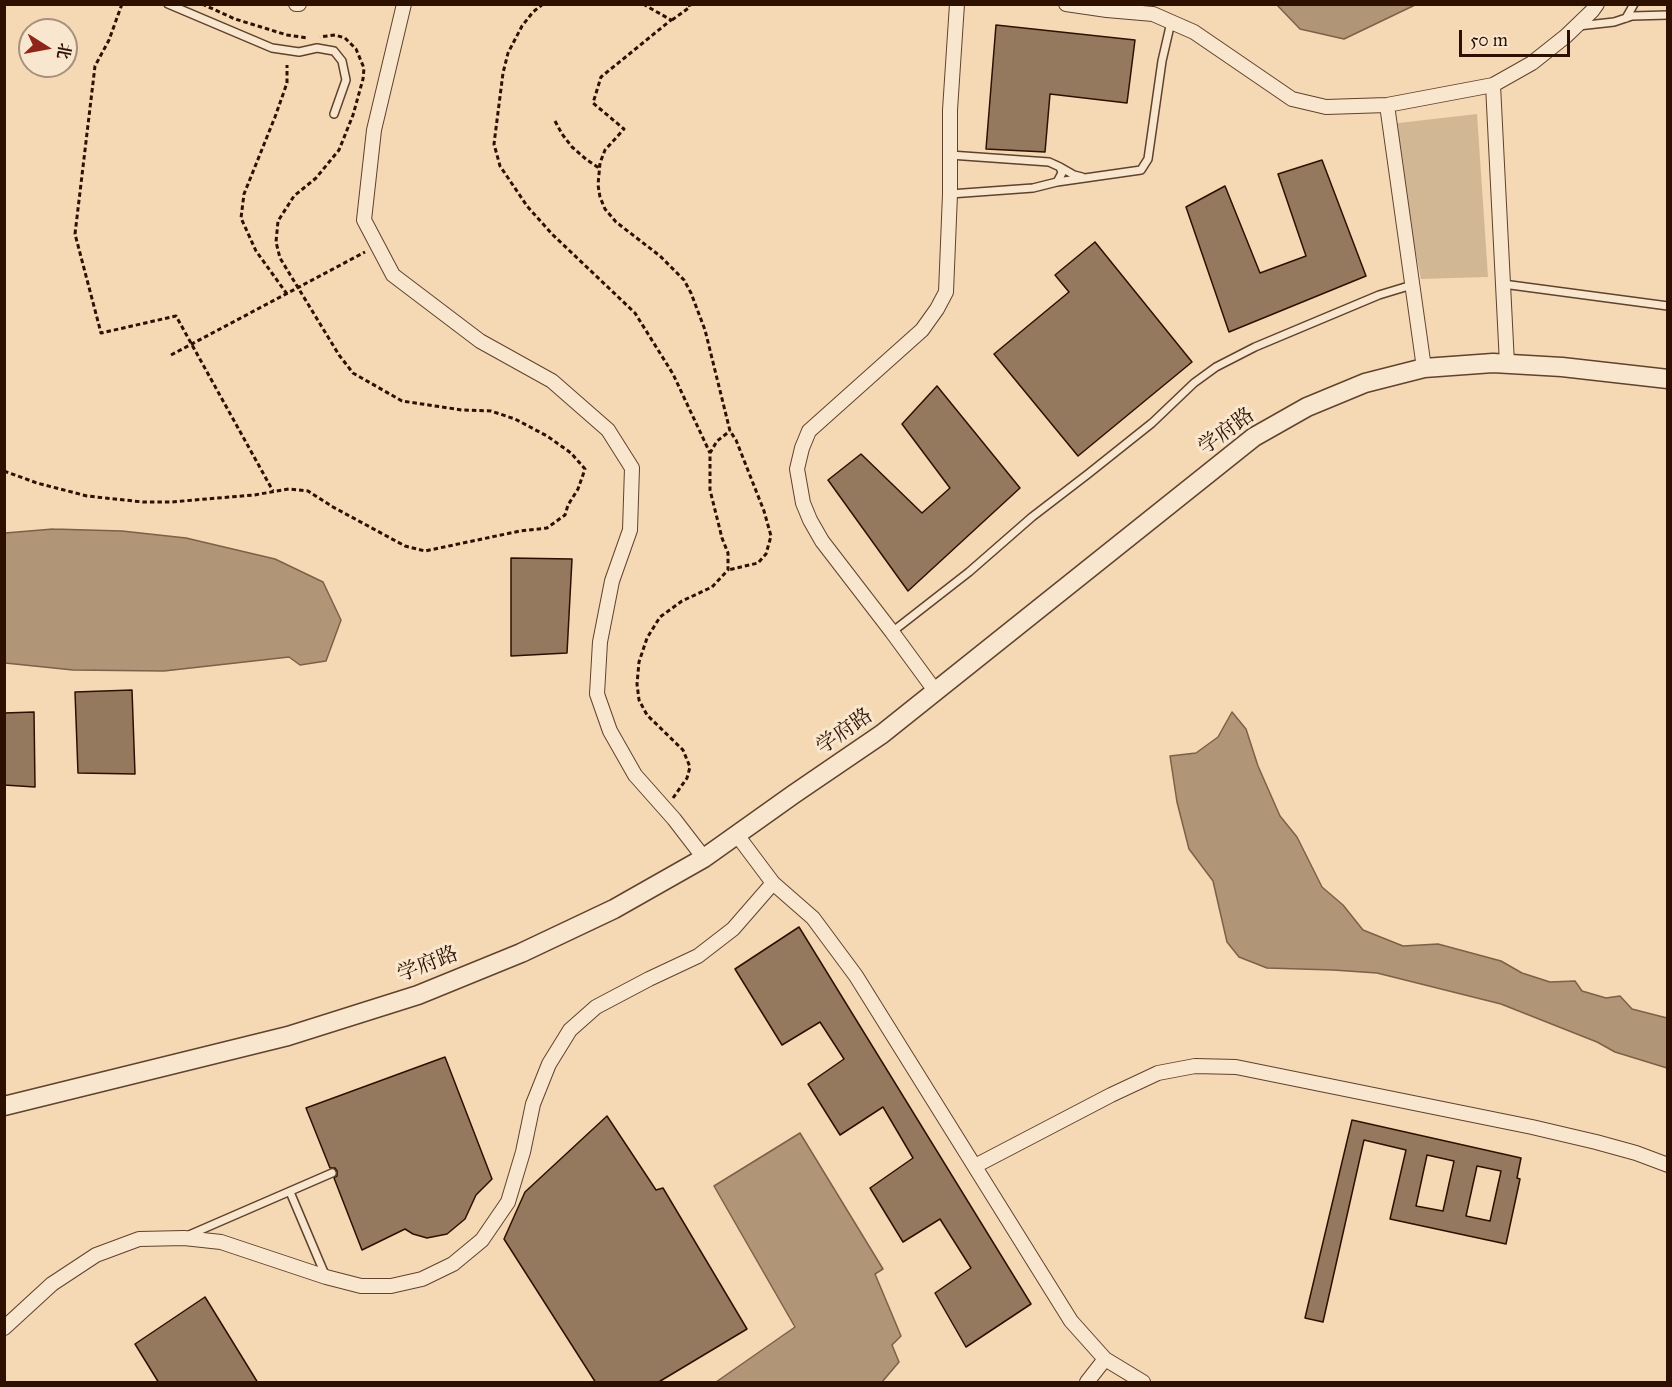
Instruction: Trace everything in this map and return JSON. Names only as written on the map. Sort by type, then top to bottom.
[{"type":"street","points":[[404,4],[374,130],[364,220],[393,275],[480,341],[552,381],[608,430],[632,468],[630,530],[612,581],[600,642],[597,694],[609,731],[634,775],[704,858]]},
{"type":"street","points":[[936,692],[822,541],[810,520],[800,491],[797,469],[809,431],[921,330],[937,309],[946,292],[950,195],[950,110],[957,4]]},
{"type":"street","points":[[1066,4],[1153,14],[1171,21],[1194,32],[1292,99],[1326,107],[1387,105],[1493,85],[1532,63],[1577,26],[1596,4]]},
{"type":"street","points":[[1493,85],[1508,364]]},
{"type":"street","points":[[1387,105],[1424,368]]},
{"type":"street","name":"学府路","points":[[4,1106],[288,1036],[417,994],[521,952],[604,914],[704,858],[882,734],[1254,438],[1306,407],[1365,383],[1424,368],[1493,363],[1668,379]]},
{"type":"street","points":[[737,835],[773,883],[813,918],[856,976],[1071,1321],[1105,1359],[1143,1383]]},
{"type":"street","points":[[4,1328],[52,1284],[96,1255],[139,1239],[184,1238],[221,1242],[326,1277],[361,1286],[391,1286],[422,1279],[453,1264],[482,1240],[508,1202],[534,1104],[549,1064],[570,1030],[596,1007],[698,956],[733,929],[773,883]]},
{"type":"street","points":[[975,1166],[1158,1073],[1195,1066],[1236,1067],[1532,1127],[1596,1142],[1668,1165]]},
{"type":"street","points":[[1087,1383],[1105,1359]]},
{"type":"lane","points":[[168,4],[272,48],[299,52],[317,48],[334,51],[342,61],[346,80],[334,114]]},
{"type":"lane","points":[[1626,18],[1634,4]]},
{"type":"lane","points":[[1577,26],[1614,22],[1632,16],[1668,15]]},
{"type":"lane","points":[[950,195],[1033,188],[1057,182],[1141,170],[1148,159],[1162,61],[1171,21]]},
{"type":"lane","points":[[950,155],[1048,162],[1074,175],[1088,178]]},
{"type":"lane","points":[[1057,182],[1062,172],[1060,167]]},
{"type":"lane","points":[[1503,284],[1668,306]]},
{"type":"lane","points":[[892,632],[969,572],[1012,533],[1119,450],[1168,409],[1194,383],[1216,367],[1255,347],[1380,295],[1412,285]]},
{"type":"lane","points":[[184,1238],[332,1173]]},
{"type":"lane","points":[[290,1191],[326,1277]]},
{"type":"path","points":[[122,4],[109,40],[95,66],[75,234],[101,333],[176,316],[274,492]]},
{"type":"path","points":[[543,4],[522,26],[508,52],[494,144],[500,166],[527,206],[552,234],[634,313],[673,374],[710,453],[710,490],[728,553],[728,570]]},
{"type":"path","points":[[643,4],[671,20]]},
{"type":"path","points":[[665,810],[687,778],[690,767],[683,750],[647,715],[639,700],[637,684],[639,662],[646,638],[660,617],[682,601],[712,587],[728,570],[758,563],[766,554],[771,536],[764,511],[730,430],[705,330],[691,293],[684,280],[616,222],[605,209],[598,185],[600,163],[605,150],[624,129],[593,103],[601,77],[690,7],[689,4]]},
{"type":"path","points":[[287,65],[286,83],[244,194],[241,218],[256,251],[287,294]]},
{"type":"path","points":[[555,121],[572,147],[599,168]]},
{"type":"path","points":[[171,355],[377,245]]},
{"type":"path","points":[[710,453],[717,441],[730,430]]},
{"type":"path","points":[[4,471],[37,483],[87,496],[143,502],[254,495],[289,489],[308,491],[405,546],[425,550],[520,531],[547,528],[565,515],[568,505]]},
{"type":"shaded area","points":[[1277,5],[1415,5],[1344,39],[1300,29]]},
{"type":"shaded area","points":[[1477,114],[1488,277],[1421,279],[1390,124]]},
{"type":"shaded area","points":[[53,529],[122,531],[186,538],[275,559],[323,582],[341,620],[326,661],[300,665],[289,657],[164,671],[73,670],[5,663],[5,533]]},
{"type":"shaded area","points":[[1232,712],[1246,729],[1258,766],[1280,816],[1297,837],[1322,887],[1343,905],[1363,930],[1403,946],[1438,944],[1501,961],[1522,973],[1550,982],[1575,981],[1582,991],[1606,998],[1620,996],[1632,1009],[1667,1018],[1667,1068],[1615,1052],[1597,1042],[1501,1004],[1377,973],[1267,968],[1239,957],[1227,942],[1213,881],[1189,849],[1177,802],[1170,756],[1196,753],[1218,737]]},
{"type":"shaded area","points":[[800,1133],[883,1269],[875,1274],[901,1336],[892,1345],[899,1362],[882,1382],[716,1382],[795,1327],[714,1186]]},
{"type":"building","points":[[996,25],[1135,40],[1127,103],[1050,94],[1045,152],[986,149]]},
{"type":"building","points":[[1322,160],[1366,276],[1229,332],[1186,207],[1225,186],[1260,273],[1306,256],[1278,174]]},
{"type":"building","points":[[1095,242],[1192,362],[1078,456],[994,354],[1069,292],[1055,275]]},
{"type":"building","points":[[937,386],[1020,488],[908,591],[828,480],[861,454],[922,513],[950,488],[902,424]]},
{"type":"building","points":[[511,558],[572,559],[567,653],[511,656]]},
{"type":"building","points":[[132,690],[135,774],[78,773],[75,692]]},
{"type":"building","points":[[34,712],[35,787],[4,785],[4,713]]},
{"type":"building","points":[[799,927],[1031,1304],[966,1347],[935,1293],[971,1268],[940,1219],[903,1242],[870,1188],[913,1158],[883,1107],[840,1135],[808,1084],[844,1059],[820,1022],[782,1045],[735,969]]},
{"type":"building","points":[[445,1057],[492,1179],[476,1195],[465,1219],[447,1234],[427,1238],[405,1229],[362,1250],[334,1178],[337,1176],[337,1171],[335,1168],[330,1168],[306,1108]]},
{"type":"building","points":[[607,1116],[656,1190],[663,1188],[747,1329],[657,1383],[596,1383],[504,1239],[525,1192]]},
{"type":"building","points":[[1352,1120],[1521,1158],[1517,1178],[1520,1179],[1506,1244],[1390,1219],[1406,1150],[1364,1140],[1323,1322],[1305,1318]],"holes":[[[1427,1155],[1454,1161],[1443,1211],[1416,1206]],[[1477,1166],[1501,1171],[1490,1221],[1466,1216]]]},
{"type":"building","points":[[205,1297],[258,1383],[159,1383],[135,1344]]}]
